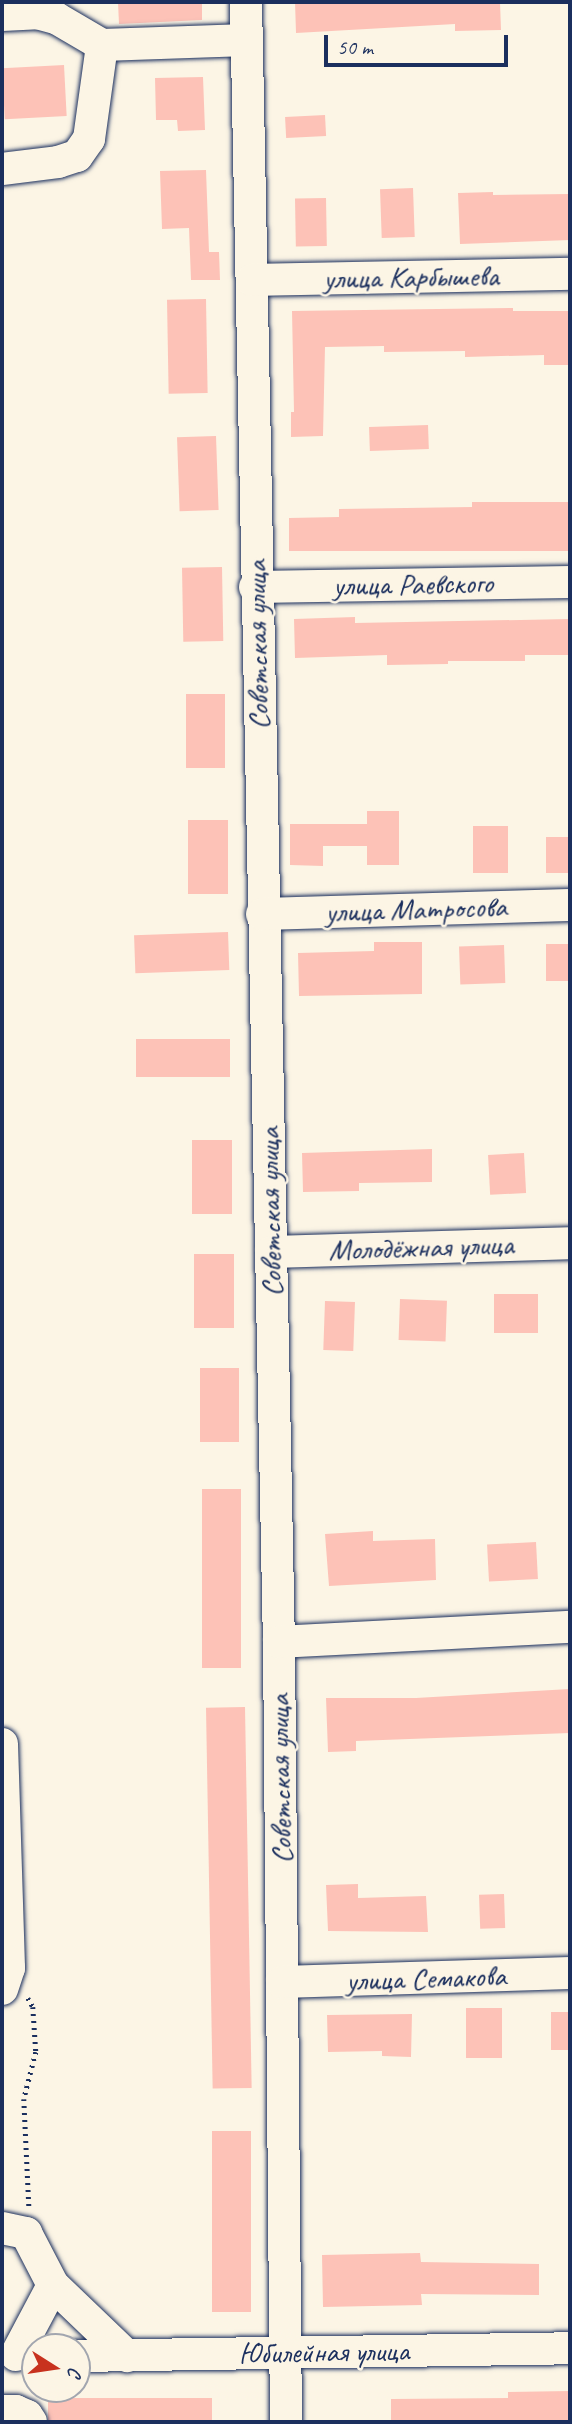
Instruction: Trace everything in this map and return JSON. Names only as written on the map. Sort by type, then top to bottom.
[{"type":"street","name":"Советская улица","points":[[246,2],[262,914],[279,1642],[286,2422]]},
{"type":"street","points":[[2,15],[37,13],[56,19],[102,45],[247,40]]},
{"type":"street","points":[[2,182],[2,169],[58,162],[77,156],[89,139],[102,45]]},
{"type":"street","name":"улица Карбышева","points":[[252,280],[570,274]]},
{"type":"street","name":"улица Раевского","points":[[256,587],[570,582]]},
{"type":"street","name":"улица Матросова","points":[[262,914],[570,905]]},
{"type":"street","name":"Молодёжная улица","points":[[271,1252],[570,1243]]},
{"type":"street","points":[[279,1642],[570,1628]]},
{"type":"street","points":[[2,1744],[5,1979]]},
{"type":"street","name":"улица Семакова","points":[[282,1982],[570,1973]]},
{"type":"street","points":[[15,2224],[26,2233],[53,2285],[127,2356]]},
{"type":"street","points":[[18,2355],[53,2285]]},
{"type":"street","name":"Юбилейная улица","points":[[91,2356],[570,2348]]},
{"type":"street","points":[[2,2411],[16,2411],[27,2416],[31,2422]]},
{"type":"path","points":[[5,1979],[33,2007],[36,2052],[24,2099],[15,2224]]},
{"type":"building","points":[[118,2],[202,2],[202,20],[119,24]]},
{"type":"building","points":[[295,2],[500,2],[501,30],[455,31],[455,24],[296,33]]},
{"type":"building","points":[[64,65],[67,116],[5,119],[2,68]]},
{"type":"building","points":[[203,77],[205,130],[178,131],[177,120],[156,120],[155,78]]},
{"type":"building","points":[[325,115],[326,136],[286,138],[285,117]]},
{"type":"building","points":[[206,170],[209,252],[219,252],[220,280],[191,280],[189,228],[162,229],[160,171]]},
{"type":"building","points":[[413,188],[415,237],[382,238],[380,189]]},
{"type":"building","points":[[493,192],[493,195],[570,194],[570,240],[460,244],[458,193]]},
{"type":"building","points":[[326,198],[327,246],[296,247],[295,199]]},
{"type":"building","points":[[206,299],[208,393],[169,394],[167,300]]},
{"type":"building","points":[[513,308],[513,311],[570,311],[570,365],[544,365],[544,355],[465,357],[465,351],[384,352],[384,346],[325,347],[323,436],[291,437],[291,412],[294,412],[292,311]]},
{"type":"building","points":[[428,425],[429,449],[370,451],[369,427]]},
{"type":"building","points":[[216,436],[219,510],[180,511],[177,437]]},
{"type":"building","points":[[472,502],[570,502],[570,551],[289,551],[289,518],[339,517],[339,509],[472,507]]},
{"type":"building","points":[[222,567],[223,641],[183,642],[182,568]]},
{"type":"building","points":[[355,617],[355,623],[570,619],[570,655],[525,655],[525,661],[448,661],[448,664],[387,665],[387,655],[295,658],[294,619]]},
{"type":"building","points":[[186,694],[225,694],[225,768],[186,768]]},
{"type":"building","points":[[367,811],[399,811],[399,865],[367,865],[367,846],[323,846],[323,866],[290,865],[290,824],[367,824]]},
{"type":"building","points":[[188,820],[228,820],[228,894],[188,894]]},
{"type":"building","points":[[473,826],[508,826],[508,873],[473,873]]},
{"type":"building","points":[[546,837],[570,837],[570,873],[546,873]]},
{"type":"building","points":[[228,932],[229,970],[135,973],[134,935]]},
{"type":"building","points":[[374,942],[422,942],[422,994],[299,996],[298,953],[374,951]]},
{"type":"building","points":[[546,944],[570,944],[570,981],[546,981]]},
{"type":"building","points":[[504,945],[505,983],[460,985],[459,947]]},
{"type":"building","points":[[136,1039],[230,1039],[230,1077],[136,1077]]},
{"type":"building","points":[[192,1140],[232,1140],[232,1214],[192,1214]]},
{"type":"building","points":[[432,1149],[432,1182],[359,1183],[359,1191],[303,1192],[302,1153]]},
{"type":"building","points":[[524,1153],[526,1193],[490,1195],[488,1155]]},
{"type":"building","points":[[194,1254],[234,1254],[234,1328],[194,1328]]},
{"type":"building","points":[[494,1294],[538,1294],[538,1333],[494,1333]]},
{"type":"building","points":[[400,1299],[447,1301],[446,1342],[399,1340]]},
{"type":"building","points":[[325,1301],[355,1302],[353,1351],[323,1350]]},
{"type":"building","points":[[200,1368],[239,1368],[239,1442],[200,1442]]},
{"type":"building","points":[[202,1489],[241,1489],[241,1668],[202,1668]]},
{"type":"building","points":[[373,1531],[373,1541],[435,1539],[436,1580],[329,1586],[325,1534]]},
{"type":"building","points":[[536,1542],[538,1579],[489,1582],[487,1545]]},
{"type":"building","points":[[570,1689],[570,1733],[356,1741],[356,1751],[328,1752],[326,1698],[416,1698]]},
{"type":"building","points":[[245,1707],[252,2088],[213,2089],[206,1708]]},
{"type":"building","points":[[358,1884],[358,1898],[426,1896],[428,1932],[328,1931],[326,1885]]},
{"type":"building","points":[[504,1894],[505,1928],[480,1929],[479,1895]]},
{"type":"building","points":[[466,2008],[502,2008],[502,2058],[466,2058]]},
{"type":"building","points":[[551,2012],[570,2012],[570,2050],[551,2050]]},
{"type":"building","points":[[412,2014],[411,2057],[382,2056],[382,2051],[328,2052],[327,2015]]},
{"type":"building","points":[[212,2131],[251,2131],[251,2312],[212,2312]]},
{"type":"building","points":[[420,2253],[421,2262],[539,2264],[539,2295],[421,2294],[422,2305],[323,2307],[322,2255]]},
{"type":"building","points":[[570,2391],[570,2422],[391,2422],[391,2399],[508,2398],[508,2392]]},
{"type":"building","points":[[91,2398],[212,2398],[212,2422],[48,2422],[48,2403],[91,2403]]}]
